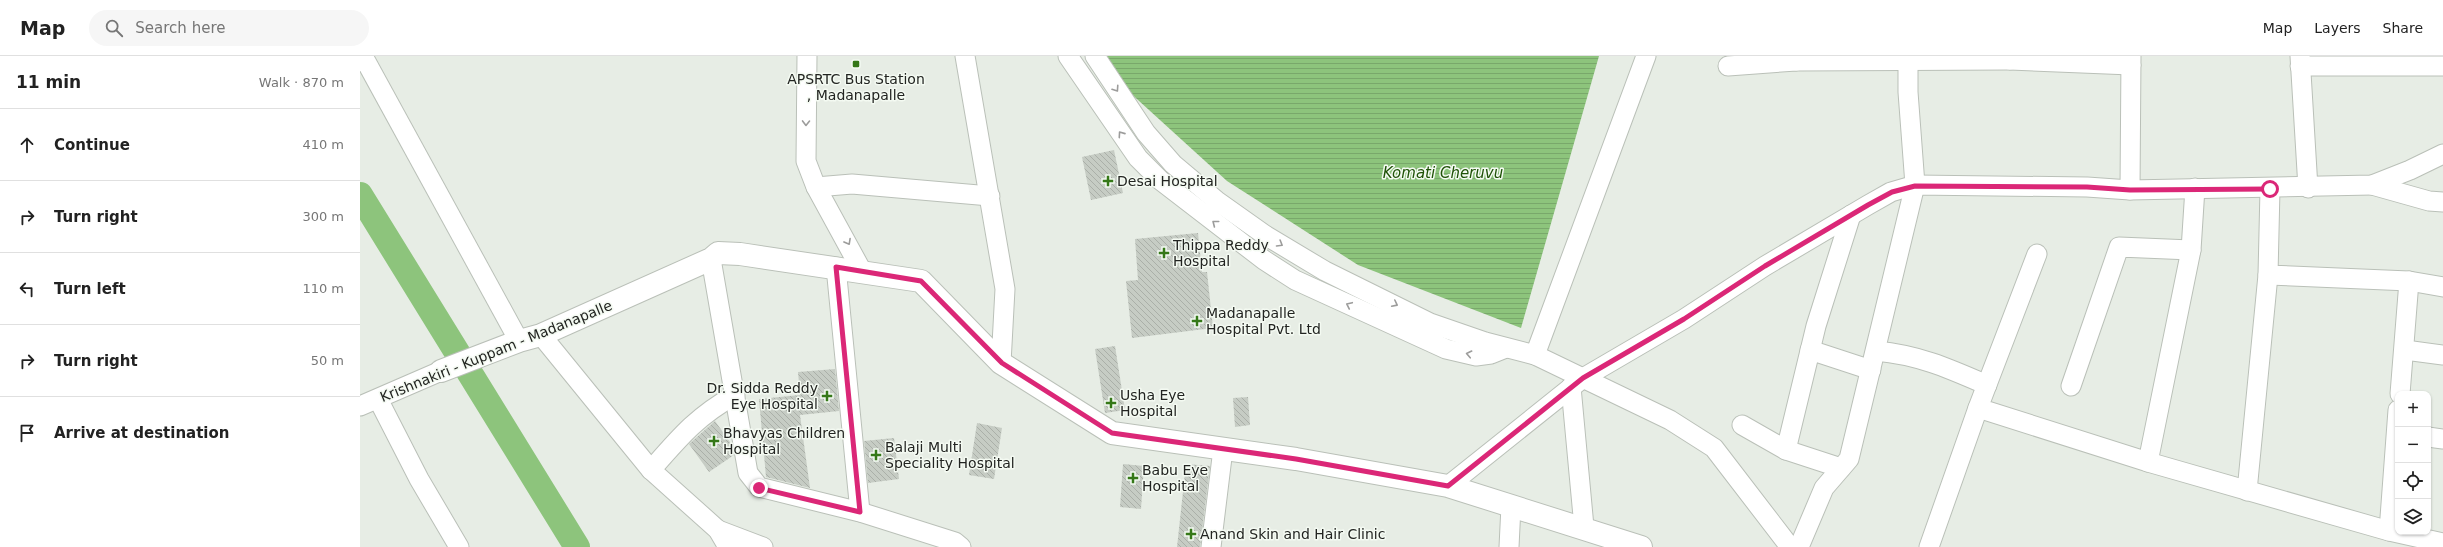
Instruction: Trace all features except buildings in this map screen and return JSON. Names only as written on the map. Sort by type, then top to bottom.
[{"type":"main road","name":"Krishnakiri - Kuppam - Madanapalle","points":[[441,371],[517,342],[541,336],[711,259],[718,253],[740,254],[836,267],[863,273],[921,281],[1002,363],[1112,433],[1377,472],[1448,486],[1584,527],[1636,546]]},
{"type":"street","points":[[363,56],[517,342]]},
{"type":"street","points":[[807,56],[806,161],[816,187],[863,273]]},
{"type":"street","points":[[965,56],[1005,289],[1002,363]]},
{"type":"street","points":[[1068,56],[1138,158],[1160,180],[1264,260],[1295,280],[1446,349],[1476,356],[1491,354],[1506,348]]},
{"type":"street","points":[[1095,56],[1146,132],[1173,164],[1216,201],[1252,226],[1325,271],[1430,323],[1506,348],[1535,355],[1577,382],[1670,420],[1714,448],[1790,547]]},
{"type":"street","points":[[1535,355],[1646,56]]},
{"type":"street","points":[[1800,547],[1824,488],[1849,459],[1915,186],[1908,92],[1908,57]]},
{"type":"street","points":[[1728,66],[1796,58],[1908,57],[2131,61],[2130,190]]},
{"type":"street","points":[[2308,188],[2300,61],[2443,66]]},
{"type":"street","points":[[2372,185],[2410,170],[2443,154]]},
{"type":"street","points":[[816,187],[852,184],[990,196]]},
{"type":"street","points":[[1448,486],[1577,382],[1678,323],[1765,266],[1892,192],[1915,186],[2087,187],[2130,190],[2195,188],[2270,189],[2372,185],[2429,201],[2443,202]]},
{"type":"street","points":[[2148,462],[2191,250],[2195,188]]},
{"type":"street","points":[[2247,491],[2268,274],[2270,189]]},
{"type":"street","points":[[1786,450],[1810,350],[1851,215]]},
{"type":"street","points":[[2071,386],[2119,247],[2191,250]]},
{"type":"street","points":[[1929,547],[1978,408],[2037,254]]},
{"type":"street","points":[[711,259],[748,473],[759,488],[860,512],[915,538],[956,542],[961,547]]},
{"type":"street","points":[[836,267],[860,512]]},
{"type":"street","points":[[2268,274],[2409,281],[2443,287]]},
{"type":"street","points":[[2400,391],[2405,350],[2409,281]]},
{"type":"street","points":[[541,336],[651,470],[718,530],[728,547]]},
{"type":"street","points":[[1810,350],[1871,370]]},
{"type":"street","points":[[2405,350],[2443,355]]},
{"type":"street","points":[[1876,351],[1905,354],[1928,360],[1987,385]]},
{"type":"street","name":"Krishnakiri - Kuppam - Madanapalle","points":[[360,406],[441,371]]},
{"type":"street","points":[[1577,382],[1584,527]]},
{"type":"street","points":[[651,470],[694,422],[713,407],[735,395]]},
{"type":"street","points":[[378,399],[419,479],[458,547]]},
{"type":"street","points":[[1978,408],[2148,462],[2403,537],[2443,543]]},
{"type":"street","points":[[1742,425],[1786,450],[1841,468]]},
{"type":"street","points":[[2431,437],[2443,439]]},
{"type":"street","points":[[1211,547],[1224,449]]},
{"type":"street","points":[[2399,463],[2403,537]]},
{"type":"street","points":[[1509,547],[1511,506]]},
{"type":"street","points":[[718,530],[763,547]]},
{"type":"water","name":"Komati Cheruvu","points":[[1102,56],[1599,56],[1521,328],[1358,265],[1227,181],[1116,80]]},
{"type":"waterway","points":[[360,195],[577,547]]},
{"type":"place","name":"APSRTC Bus Station , Madanapalle","points":[[856,64]]},
{"type":"place","name":"Desai Hospital","points":[[1108,181]]},
{"type":"place","name":"Thippa Reddy Hospital","points":[[1164,253]]},
{"type":"place","name":"Madanapalle Hospital Pvt. Ltd","points":[[1197,321]]},
{"type":"place","name":"Dr. Sidda Reddy Eye Hospital","points":[[827,396]]},
{"type":"place","name":"Usha Eye Hospital","points":[[1111,403]]},
{"type":"place","name":"Bhavyas Children Hospital","points":[[714,441]]},
{"type":"place","name":"Balaji Multi Speciality Hospital","points":[[876,455]]},
{"type":"place","name":"Babu Eye Hospital","points":[[1133,478]]},
{"type":"place","name":"Anand Skin and Hair Clinic","points":[[1191,534]]},
{"type":"route","points":[[759,488],[860,512],[836,267],[863,273],[921,281],[1002,363],[1112,433],[1296,459],[1384,473],[1448,486],[1571,386],[1583,378],[1608,365],[1684,319],[1765,266],[1892,192],[1915,186],[2087,187],[2130,190],[2195,188],[2270,189]]}]
